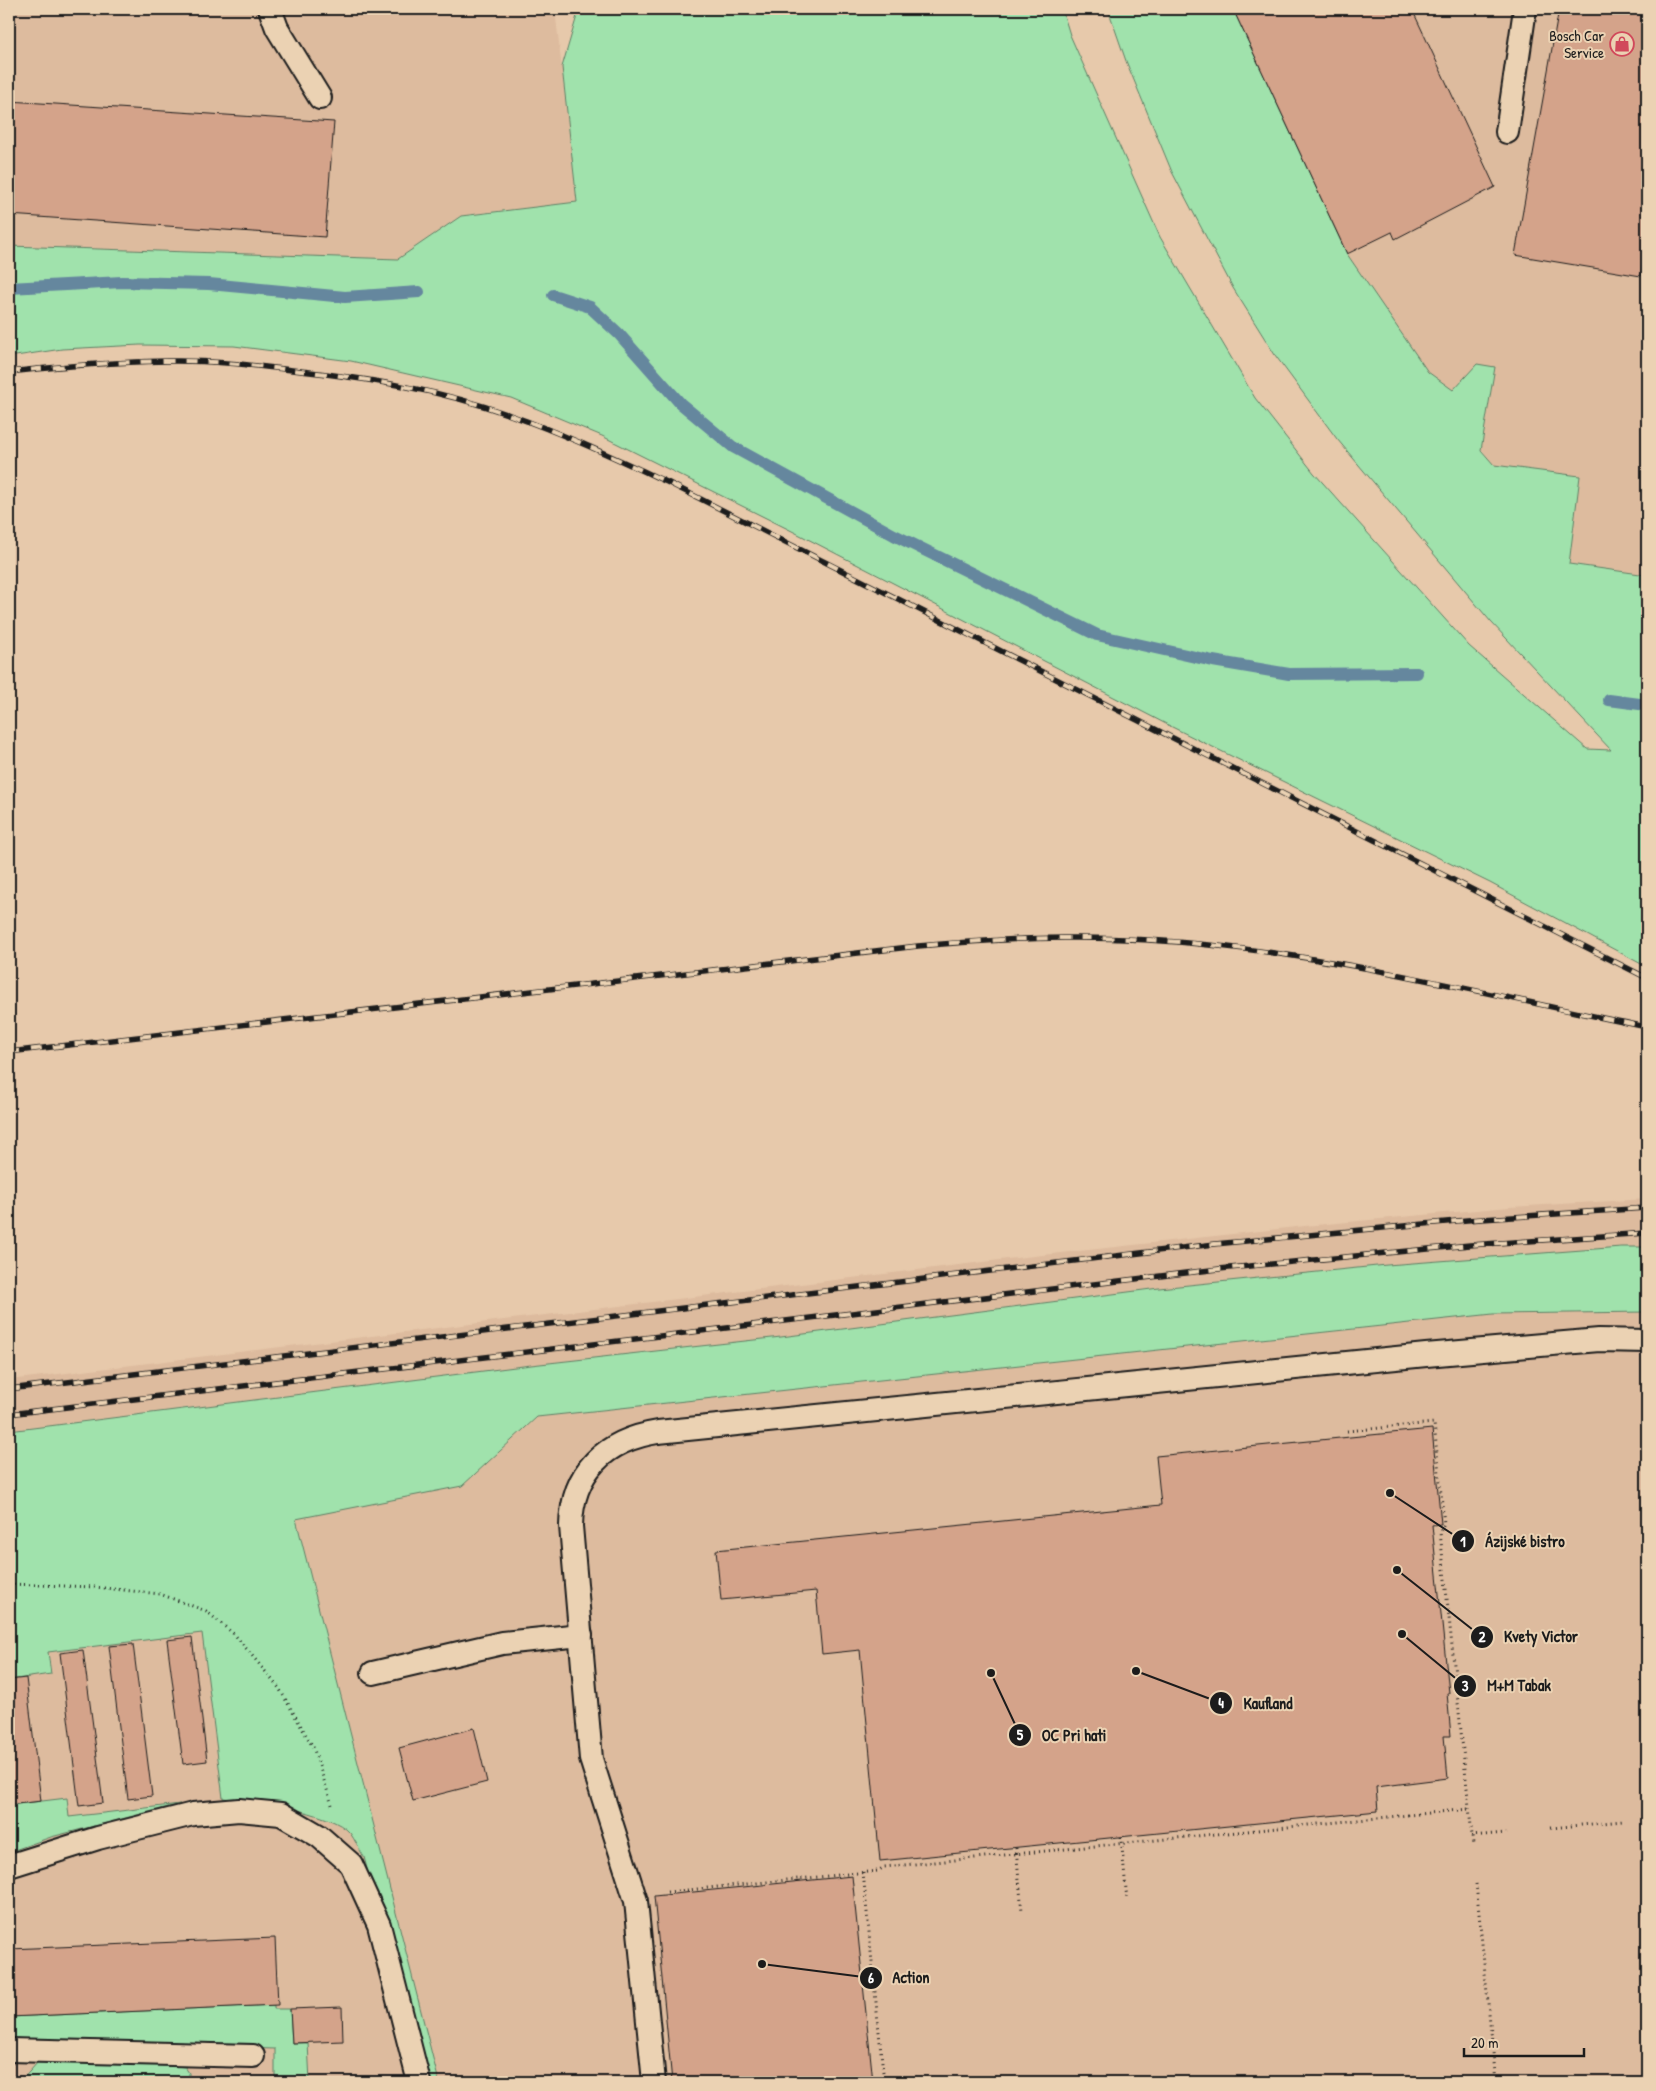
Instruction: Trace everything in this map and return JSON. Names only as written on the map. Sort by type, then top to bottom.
[{"type":"lane","points":[[270,9],[277,28],[320,98]]},
{"type":"lane","points":[[1507,132],[1525,9]]},
{"type":"lane","points":[[654,2082],[634,1895],[591,1759],[571,1526],[574,1497],[580,1484],[599,1457],[612,1447],[639,1435],[1426,1355],[1599,1340],[1647,1341]]},
{"type":"lane","points":[[373,1673],[502,1642],[581,1635]]},
{"type":"lane","points":[[9,1866],[98,1838],[194,1814],[239,1810],[281,1814],[319,1836],[352,1864],[380,1925],[419,2082]]},
{"type":"lane","points":[[9,2050],[253,2056]]},
{"type":"path","points":[[1347,1431],[1434,1423],[1444,1524],[1440,1532],[1472,1845]]},
{"type":"path","points":[[9,1584],[95,1587],[160,1594],[206,1611],[235,1635],[279,1688],[313,1747],[334,1811]]},
{"type":"path","points":[[634,1895],[863,1872],[878,1870],[884,1867],[1468,1808]]},
{"type":"path","points":[[1551,1828],[1623,1821]]},
{"type":"path","points":[[1472,1836],[1506,1833]]},
{"type":"path","points":[[1121,1837],[1127,1900]]},
{"type":"path","points":[[1016,1848],[1022,1910]]},
{"type":"path","points":[[863,1872],[884,2082]]},
{"type":"path","points":[[1476,1884],[1496,2082]]},
{"type":"shaded area","points":[[9,9],[555,9],[577,202],[461,216],[398,259],[9,246]]},
{"type":"shaded area","points":[[1171,9],[1647,9],[1647,575],[1569,564],[1580,476],[1493,465]]},
{"type":"shaded area","points":[[1647,1199],[1647,1247],[1387,1265],[1159,1288],[781,1337],[531,1365],[9,1431],[9,1380],[1025,1257],[1305,1226],[1509,1207]]},
{"type":"shaded area","points":[[1647,1312],[1647,2082],[9,2082],[9,1466],[462,1486],[537,1417],[1493,1314]]},
{"type":"green space","points":[[579,9],[1062,9],[1070,35],[1160,237],[1255,398],[1314,473],[1469,646],[1587,749],[1611,750],[1491,622],[1337,439],[1275,355],[1233,288],[1172,172],[1126,61],[1108,9],[1233,9],[1347,254],[1428,372],[1453,390],[1477,364],[1495,367],[1481,450],[1494,465],[1580,476],[1569,564],[1647,575],[1647,967],[1490,883],[1170,726],[800,535],[602,436],[511,398],[351,361],[234,346],[140,345],[62,349],[9,357],[9,246],[398,259],[461,216],[577,202],[562,67]]},
{"type":"green space","points":[[1621,1247],[1647,1247],[1647,1312],[1493,1314],[537,1417],[462,1486],[296,1519],[439,2082],[422,2082],[364,1857],[350,1833],[341,1825],[309,1813],[290,1808],[223,1798],[202,1633],[48,1652],[51,1674],[9,1680],[9,1431],[531,1365],[781,1337],[1159,1288],[1387,1265]]},
{"type":"green space","points":[[67,1798],[69,1817],[180,1804],[51,1837],[9,1852],[9,1805]]},
{"type":"green space","points":[[274,2005],[274,2009],[290,2009],[292,2043],[308,2043],[310,2082],[275,2082],[275,2049],[56,2043],[9,2037],[9,2017]]},
{"type":"green space","points":[[38,2062],[185,2067],[189,2073],[189,2082],[21,2081]]},
{"type":"building","points":[[1233,9],[1412,9],[1495,187],[1395,239],[1392,232],[1347,254]]},
{"type":"building","points":[[1559,9],[1647,9],[1647,236],[1641,276],[1515,255]]},
{"type":"building","points":[[9,101],[334,122],[325,237],[9,215]]},
{"type":"building","points":[[1432,1429],[1441,1524],[1432,1525],[1449,1693],[1447,1693],[1451,1736],[1444,1736],[1448,1778],[1376,1787],[1378,1811],[880,1861],[860,1650],[822,1654],[816,1591],[721,1600],[716,1550],[1161,1505],[1156,1456]]},
{"type":"building","points":[[192,1637],[207,1761],[183,1764],[167,1640]]},
{"type":"building","points":[[133,1644],[152,1796],[128,1799],[109,1646]]},
{"type":"building","points":[[83,1650],[103,1803],[79,1806],[60,1653]]},
{"type":"building","points":[[26,1678],[41,1801],[9,1805],[9,1680]]},
{"type":"building","points":[[474,1728],[487,1782],[413,1801],[399,1748]]},
{"type":"building","points":[[852,1876],[873,2082],[672,2082],[654,1896]]},
{"type":"building","points":[[275,1938],[278,2005],[9,2017],[9,1949]]},
{"type":"building","points":[[342,2007],[343,2041],[292,2043],[290,2009]]},
{"type":"waterway","points":[[9,288],[122,282],[209,284],[345,297],[419,292]]},
{"type":"waterway","points":[[553,295],[590,307],[619,334],[680,403],[733,447],[894,535],[1097,635],[1213,661],[1289,674],[1417,673]]},
{"type":"waterway","points":[[1609,700],[1647,705]]},
{"type":"railway","points":[[9,372],[147,362],[198,361],[246,365],[348,377],[403,386],[484,406],[530,422],[667,482],[1647,978]]},
{"type":"railway","points":[[9,1052],[918,946],[1063,938],[1136,939],[1209,945],[1319,960],[1647,1027]]},
{"type":"railway","points":[[9,1389],[1215,1244],[1467,1220],[1647,1208]]},
{"type":"railway","points":[[9,1414],[1219,1269],[1470,1245],[1647,1233]]},
{"type":"place","name":"Bosch Car Service","points":[[1622,44]]},
{"type":"place","name":"Ázijské bistro","points":[[1390,1493]]},
{"type":"place","name":"Kvety Victor","points":[[1397,1570]]},
{"type":"place","name":"M+M Tabak","points":[[1402,1634]]},
{"type":"place","name":"Kaufland","points":[[1136,1671]]},
{"type":"place","name":"OC Pri hati","points":[[991,1673]]},
{"type":"place","name":"Action","points":[[762,1964]]}]
